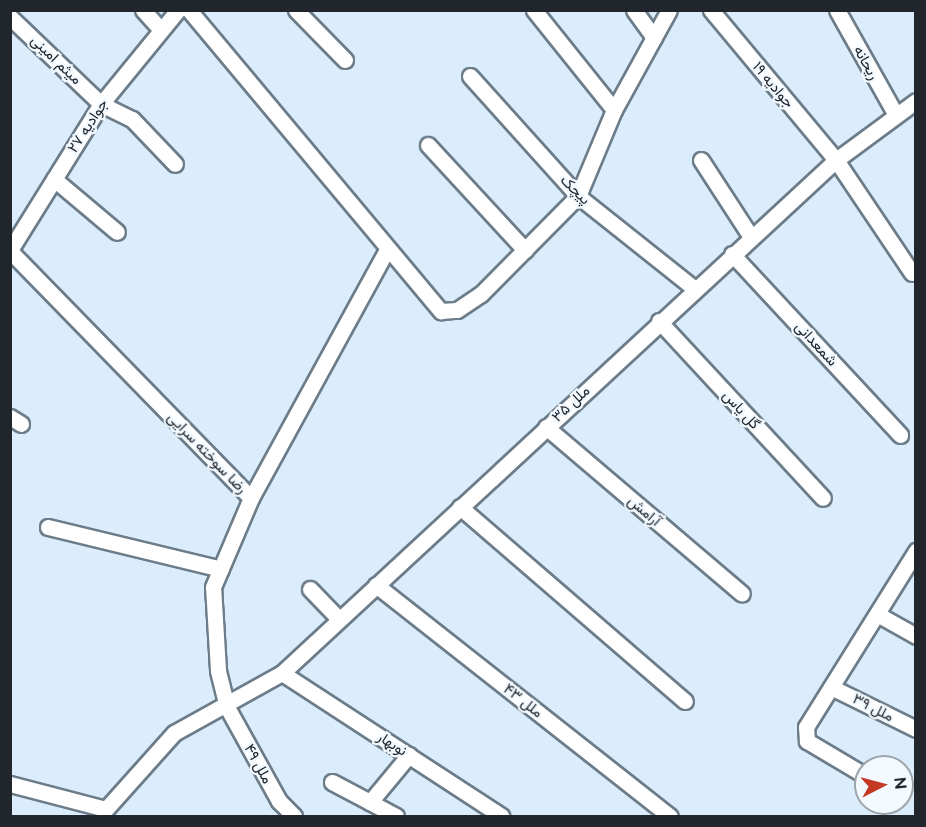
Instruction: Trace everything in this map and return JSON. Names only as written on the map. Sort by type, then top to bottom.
[{"type":"street","points":[[143,10],[159,28]]},
{"type":"street","name":"جوادیه ۲۷","points":[[10,251],[101,104],[159,28],[178,10]]},
{"type":"street","points":[[189,10],[387,250],[441,311],[457,310],[481,294],[578,196],[614,110],[669,10]]},
{"type":"street","points":[[296,10],[345,60]]},
{"type":"street","points":[[534,10],[614,110]]},
{"type":"street","points":[[634,10],[654,38]]},
{"type":"street","name":"جوادیه ۱۹","points":[[711,10],[836,160],[912,273]]},
{"type":"street","name":"ریحانه","points":[[837,10],[896,115]]},
{"type":"street","name":"میثم امینی","points":[[10,17],[101,104],[132,119],[175,164]]},
{"type":"street","name":"پیچک","points":[[470,76],[578,196],[695,289]]},
{"type":"street","name":"ملل ۳۵","points":[[10,784],[106,809],[174,733],[227,707],[282,673],[659,321],[836,160],[915,101]]},
{"type":"street","points":[[428,145],[525,250]]},
{"type":"street","points":[[701,160],[751,237]]},
{"type":"street","points":[[54,179],[117,232]]},
{"type":"street","points":[[251,498],[387,250]]},
{"type":"street","name":"رضا سوخته سرایی","points":[[10,251],[251,498],[213,586],[218,670],[227,707]]},
{"type":"street","name":"شمعدانی","points":[[732,254],[900,435]]},
{"type":"street","name":"گل یاس","points":[[659,321],[823,498]]},
{"type":"street","name":"آرامش","points":[[546,427],[742,594]]},
{"type":"street","points":[[460,507],[685,701]]},
{"type":"street","points":[[48,527],[220,569]]},
{"type":"street","points":[[854,769],[807,741],[806,727],[915,551]]},
{"type":"street","name":"ملل ۴۳","points":[[376,585],[670,816]]},
{"type":"street","points":[[310,589],[339,619]]},
{"type":"street","points":[[877,614],[915,636]]},
{"type":"street","name":"نوبهار","points":[[282,673],[501,816]]},
{"type":"street","name":"ملل ۳۹","points":[[831,687],[915,729]]},
{"type":"street","name":"ملل ۴۹","points":[[227,707],[279,801],[294,816]]},
{"type":"street","points":[[370,802],[409,755]]},
{"type":"street","points":[[332,782],[396,816]]}]
